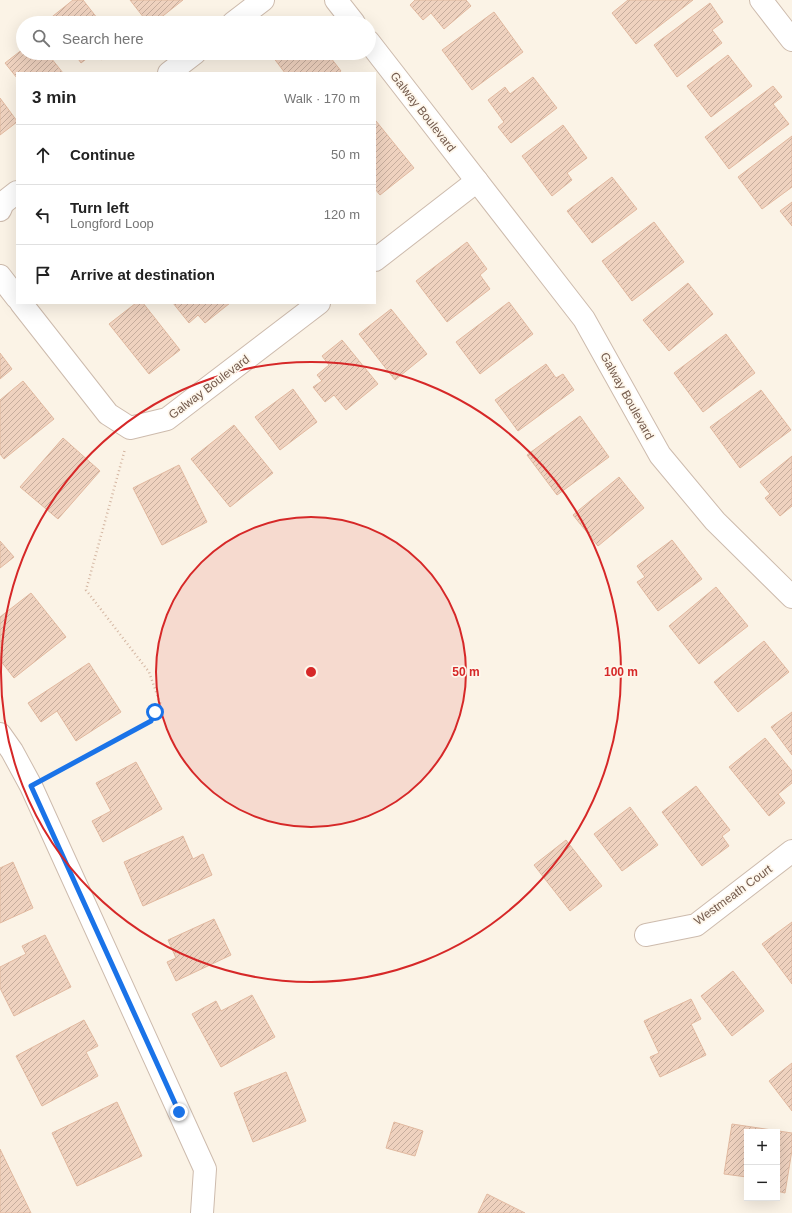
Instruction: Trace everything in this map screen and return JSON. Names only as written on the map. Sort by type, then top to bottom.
[{"type":"street","points":[[242,16],[263,0]]},
{"type":"street","points":[[336,0],[349,16]]},
{"type":"street","points":[[762,0],[792,40]]},
{"type":"street","name":"Galway Boulevard","points":[[376,51],[584,319],[660,454],[715,521],[792,597]]},
{"type":"street","points":[[170,72],[186,60]]},
{"type":"street","points":[[376,259],[477,181]]},
{"type":"street","points":[[0,210],[2,203],[16,193]]},
{"type":"street","points":[[0,276],[16,297]]},
{"type":"street","points":[[22,304],[108,414],[130,428]]},
{"type":"street","name":"Galway Boulevard","points":[[130,428],[167,419],[317,304]]},
{"type":"street","points":[[0,734],[12,751],[31,786],[205,1169],[202,1213]]},
{"type":"street","name":"Westmeath Court","points":[[646,935],[696,925],[792,851]]},
{"type":"path","points":[[31,786],[151,721],[160,703],[149,672],[86,590],[130,428]]},
{"type":"building","points":[[73,0],[83,0],[96,16],[53,16]]},
{"type":"building","points":[[130,0],[183,0],[163,16],[143,16]]},
{"type":"building","points":[[415,0],[466,0],[471,6],[444,29],[431,13],[423,20],[410,5]]},
{"type":"building","points":[[628,0],[693,0],[636,44],[612,13]]},
{"type":"building","points":[[710,3],[723,22],[712,30],[722,43],[677,77],[654,45]]},
{"type":"building","points":[[494,12],[523,52],[472,90],[442,50]]},
{"type":"building","points":[[16,54],[16,60],[53,60],[62,72],[16,72],[16,77],[5,63]]},
{"type":"building","points":[[728,55],[752,86],[711,117],[687,86]]},
{"type":"building","points":[[275,60],[332,60],[341,71],[340,72],[284,72]]},
{"type":"building","points":[[533,77],[557,108],[511,143],[498,127],[504,122],[488,100],[505,87],[510,94]]},
{"type":"building","points":[[773,86],[782,97],[773,104],[789,124],[729,169],[705,137]]},
{"type":"building","points":[[0,98],[16,120],[16,123],[0,135]]},
{"type":"building","points":[[376,121],[414,168],[380,195],[376,190]]},
{"type":"building","points":[[563,125],[587,158],[567,173],[572,180],[552,196],[522,156]]},
{"type":"building","points":[[792,136],[792,187],[762,209],[738,177]]},
{"type":"building","points":[[612,177],[637,209],[592,243],[567,211]]},
{"type":"building","points":[[792,202],[792,226],[780,211]]},
{"type":"building","points":[[654,222],[684,262],[632,301],[602,261]]},
{"type":"building","points":[[467,242],[487,269],[480,275],[490,289],[447,322],[416,281]]},
{"type":"building","points":[[688,283],[713,314],[669,351],[643,320]]},
{"type":"building","points":[[509,302],[533,334],[480,374],[456,342]]},
{"type":"building","points":[[135,304],[144,304],[180,350],[149,374],[109,324]]},
{"type":"building","points":[[174,304],[229,304],[205,323],[198,315],[189,323]]},
{"type":"building","points":[[391,309],[427,354],[395,380],[359,334]]},
{"type":"building","points":[[726,334],[755,373],[703,412],[674,373]]},
{"type":"building","points":[[342,340],[378,384],[346,410],[334,395],[325,402],[313,387],[322,381],[317,375],[329,365],[322,356]]},
{"type":"building","points":[[0,353],[12,369],[0,379]]},
{"type":"building","points":[[546,364],[556,378],[563,374],[574,390],[518,431],[495,400]]},
{"type":"building","points":[[23,381],[54,419],[4,459],[0,454],[0,400]]},
{"type":"building","points":[[293,389],[317,422],[280,450],[255,417]]},
{"type":"building","points":[[761,390],[791,430],[740,468],[710,427]]},
{"type":"building","points":[[580,416],[609,457],[557,495],[527,455]]},
{"type":"building","points":[[234,425],[273,473],[230,507],[191,459]]},
{"type":"building","points":[[63,438],[100,471],[58,519],[20,487]]},
{"type":"building","points":[[792,456],[792,506],[780,516],[765,498],[770,494],[760,482]]},
{"type":"building","points":[[179,465],[207,522],[162,545],[133,488]]},
{"type":"building","points":[[619,477],[644,508],[598,546],[573,515]]},
{"type":"building","points":[[672,540],[702,579],[658,611],[637,582],[645,577],[637,566]]},
{"type":"building","points":[[0,541],[14,557],[0,568]]},
{"type":"building","points":[[716,587],[748,626],[699,664],[669,626]]},
{"type":"building","points":[[31,593],[66,637],[14,678],[0,660],[0,617]]},
{"type":"building","points":[[764,641],[789,672],[738,712],[714,682]]},
{"type":"building","points":[[89,663],[121,712],[76,741],[57,711],[41,722],[28,703]]},
{"type":"building","points":[[792,712],[792,755],[771,727]]},
{"type":"building","points":[[765,738],[792,771],[792,783],[778,794],[785,803],[769,816],[729,767]]},
{"type":"building","points":[[136,762],[162,809],[103,842],[92,821],[111,811],[96,783]]},
{"type":"building","points":[[696,786],[730,830],[722,836],[729,846],[702,866],[662,812]]},
{"type":"building","points":[[630,807],[658,845],[622,871],[594,834]]},
{"type":"building","points":[[183,836],[193,859],[203,854],[212,875],[143,906],[124,862]]},
{"type":"building","points":[[566,840],[602,886],[570,911],[534,865]]},
{"type":"building","points":[[13,862],[33,908],[0,923],[0,868]]},
{"type":"building","points":[[214,919],[231,955],[176,981],[167,962],[176,958],[168,940]]},
{"type":"building","points":[[792,922],[792,984],[762,944]]},
{"type":"building","points":[[45,935],[71,987],[14,1016],[0,988],[0,967],[26,954],[22,946]]},
{"type":"building","points":[[733,971],[764,1011],[732,1036],[701,996]]},
{"type":"building","points":[[252,995],[275,1037],[221,1067],[192,1014],[216,1001],[221,1011]]},
{"type":"building","points":[[691,999],[701,1019],[691,1024],[706,1055],[660,1077],[650,1057],[659,1053],[644,1021]]},
{"type":"building","points":[[84,1020],[98,1046],[86,1052],[98,1076],[42,1106],[16,1056]]},
{"type":"building","points":[[792,1063],[792,1111],[769,1081]]},
{"type":"building","points":[[286,1072],[306,1121],[253,1142],[234,1093]]},
{"type":"building","points":[[117,1102],[142,1156],[77,1186],[52,1133]]},
{"type":"building","points":[[394,1122],[423,1131],[415,1156],[386,1148]]},
{"type":"building","points":[[732,1124],[765,1129],[744,1129],[744,1177],[724,1174]]},
{"type":"building","points":[[780,1131],[792,1133],[792,1150],[785,1193],[780,1192]]},
{"type":"building","points":[[0,1149],[31,1213],[0,1213]]},
{"type":"building","points":[[487,1194],[525,1213],[478,1213]]},
{"type":"route","points":[[155,712],[151,721],[31,786],[179,1112]]}]
